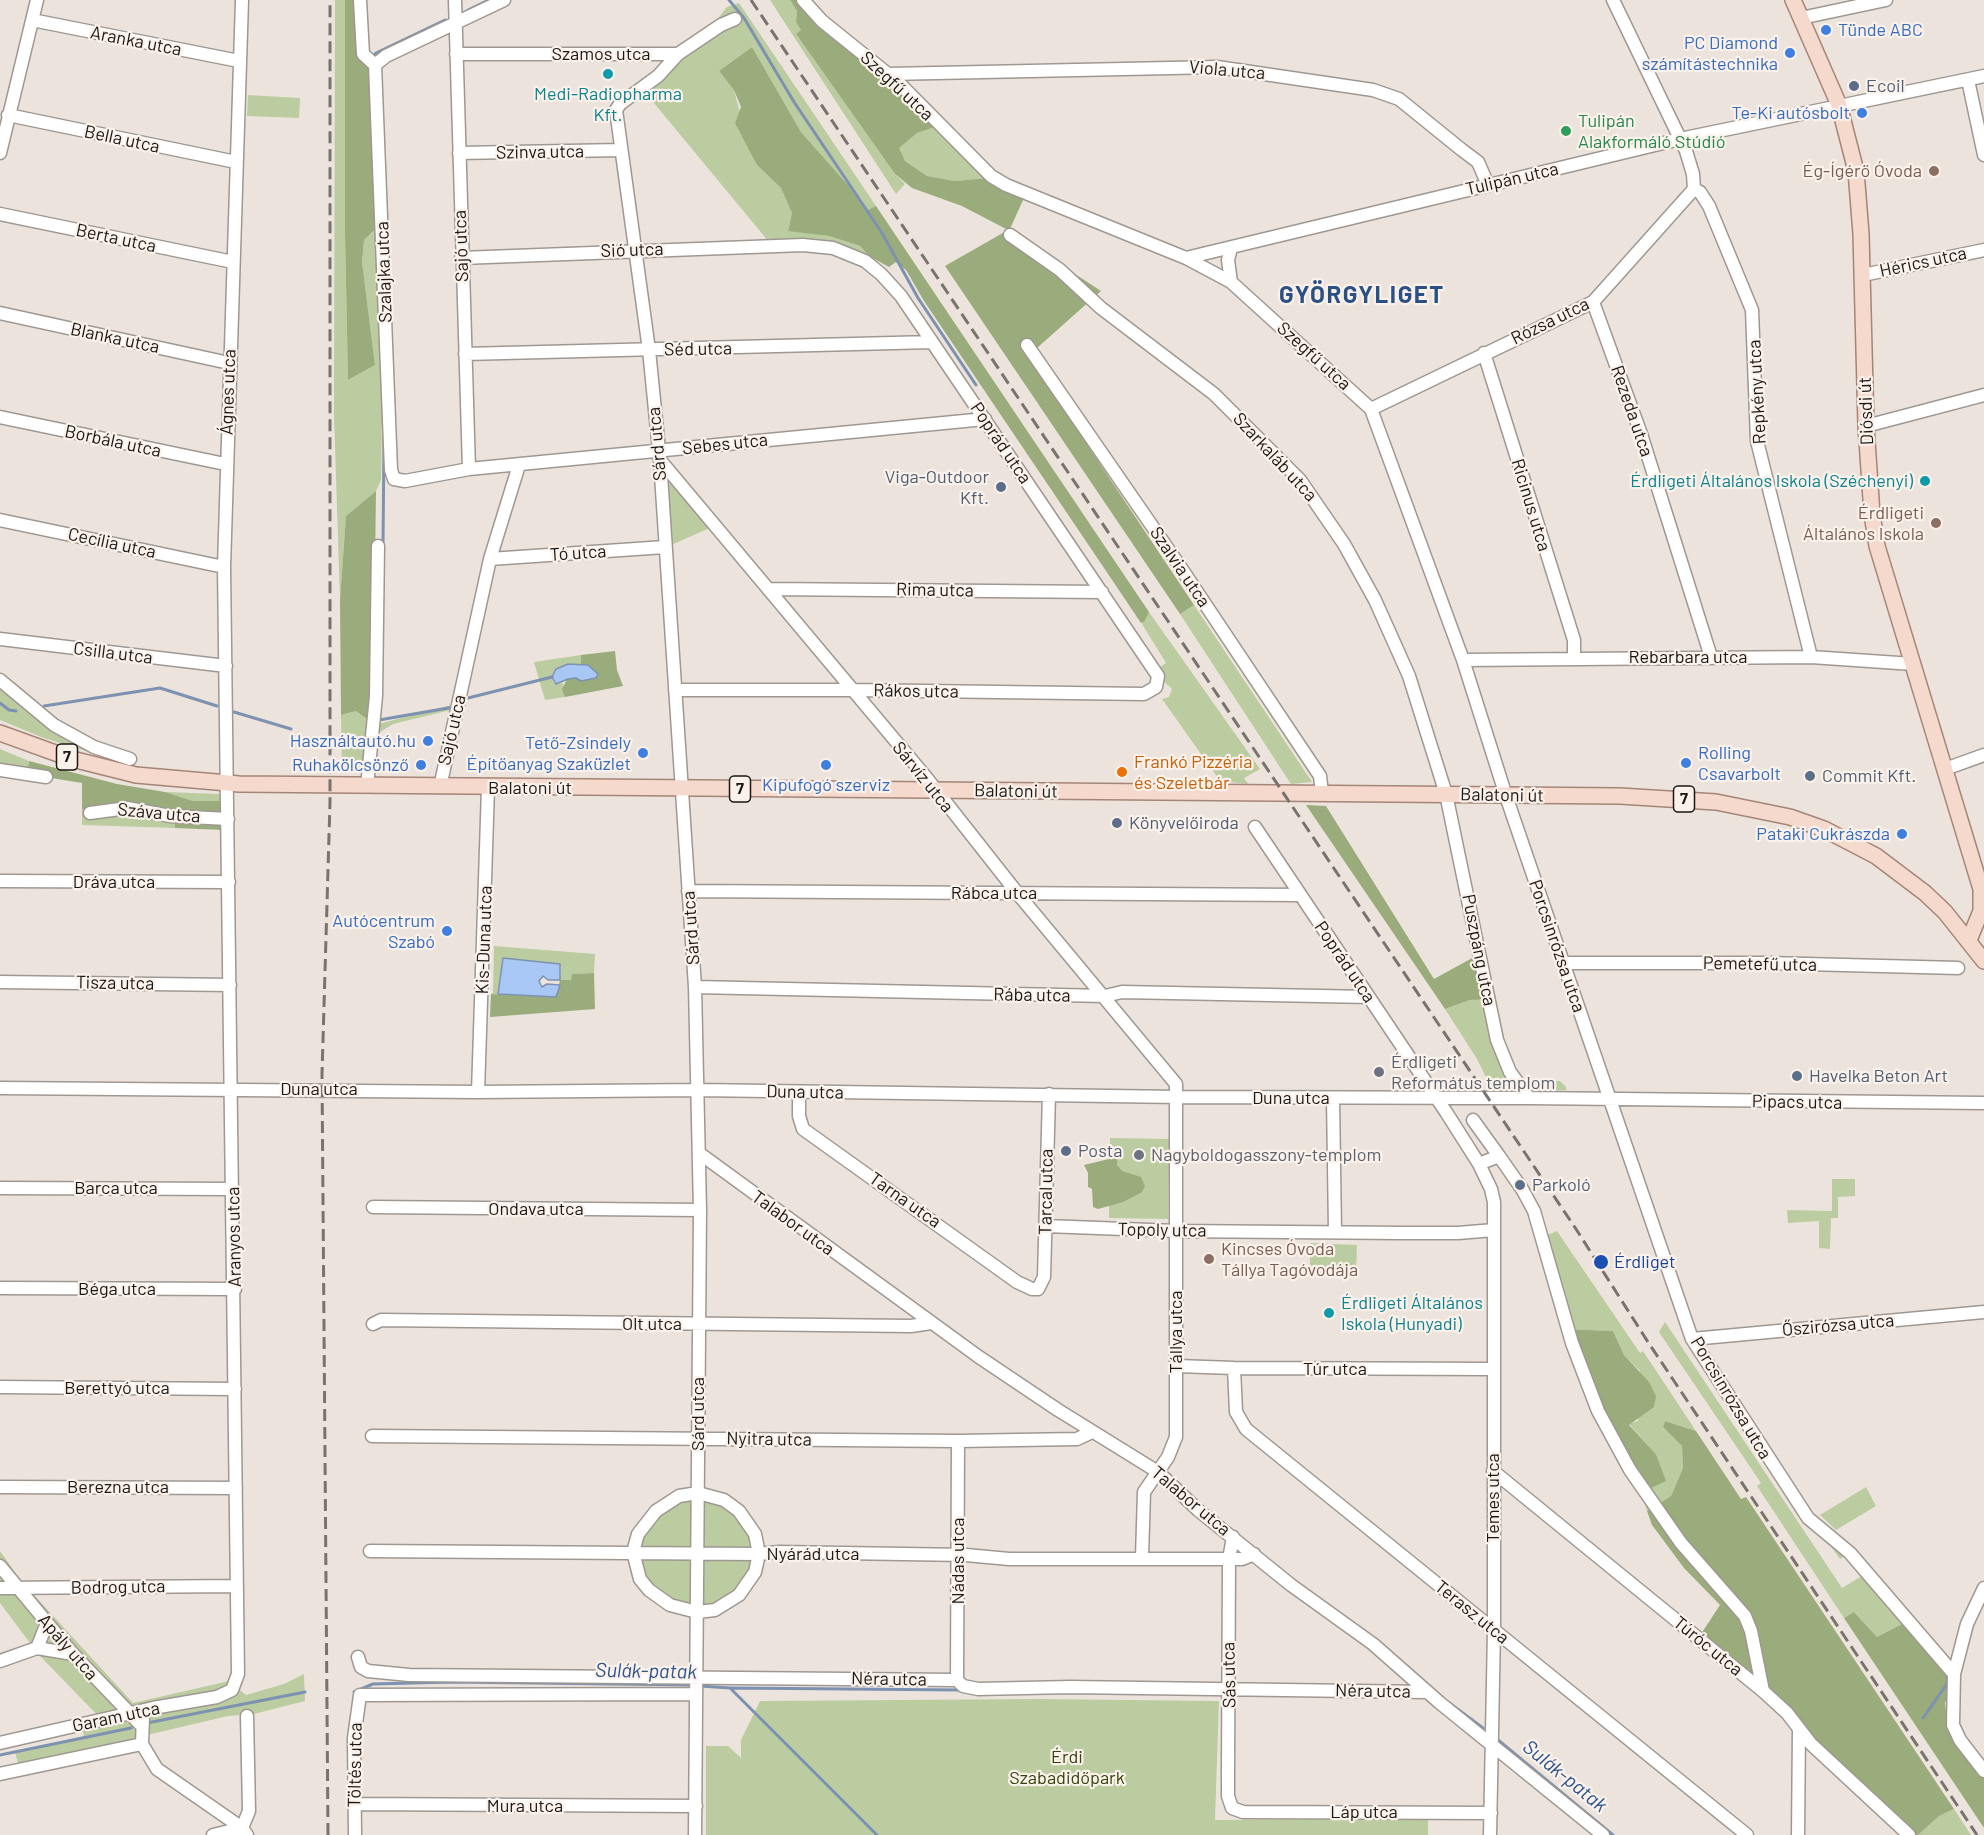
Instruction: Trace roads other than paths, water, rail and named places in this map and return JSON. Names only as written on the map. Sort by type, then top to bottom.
[{"type":"main road","name":"Diósdi út","points":[[1793,0],[1847,126],[1856,171],[1863,274],[1866,426],[1876,537],[1982,895],[1981,911],[1975,923],[1977,941]]},
{"type":"main road","name":"Balatoni út","points":[[0,733],[72,759],[136,775],[228,784],[488,788],[1446,794],[1678,798],[1725,803],[1790,817],[1833,833],[1876,856],[1925,893],[1977,941],[1984,961]]},
{"type":"main road","points":[[1954,921],[1965,925],[1975,923]]},
{"type":"street","points":[[0,153],[37,0]]},
{"type":"street","name":"Ágnes utca","points":[[228,784],[224,567],[225,464],[242,0]]},
{"type":"street","name":"Szalajka utca","points":[[360,0],[362,47],[371,63],[394,479]]},
{"type":"street","name":"Sajó utca","points":[[455,0],[469,469]]},
{"type":"street","points":[[371,63],[504,0]]},
{"type":"street","name":"Szegfű utca","points":[[803,0],[822,21],[889,74],[991,176],[1006,185],[1186,258],[1231,282],[1371,409],[1463,660],[1506,796]]},
{"type":"street","name":"Repkény utca","points":[[1613,0],[1680,139],[1690,163],[1694,189],[1700,192],[1709,206],[1752,310],[1757,441],[1811,657]]},
{"type":"street","points":[[1802,18],[1886,0]]},
{"type":"street","points":[[678,54],[721,25],[735,19]]},
{"type":"street","name":"Aranka utca","points":[[32,20],[240,61]]},
{"type":"street","name":"Szamos utca","points":[[456,54],[678,54]]},
{"type":"street","name":"Sárd utca","points":[[678,54],[658,76],[617,107],[634,250],[649,350],[659,456],[695,987],[699,1090],[695,1835]]},
{"type":"street","name":"Viola utca","points":[[889,74],[1217,67],[1373,90],[1388,94],[1407,104],[1470,156],[1483,170],[1488,185]]},
{"type":"street","points":[[918,102],[918,88],[926,74]]},
{"type":"street","name":"Tulipán utca","points":[[1186,258],[1680,139],[1984,76]]},
{"type":"street","points":[[1968,80],[1984,155]]},
{"type":"street","name":"Bella utca","points":[[8,115],[236,162]]},
{"type":"street","name":"Szinva utca","points":[[459,153],[621,150]]},
{"type":"street","name":"Rózsa utca","points":[[1371,409],[1593,302],[1694,189]]},
{"type":"street","name":"Berta utca","points":[[0,214],[232,262]]},
{"type":"street","name":"Szarkaláb utca","points":[[1010,235],[1060,270],[1101,308],[1205,387],[1306,487],[1344,544],[1376,600],[1397,646],[1419,706],[1446,794]]},
{"type":"street","name":"Sió utca","points":[[461,258],[804,245]]},
{"type":"street","name":"Poprád utca","points":[[804,245],[843,251],[872,266],[901,296],[1155,669],[1158,676],[1156,687]]},
{"type":"street","points":[[1231,248],[1228,260],[1231,282]]},
{"type":"street","name":"Hérics utca","points":[[1863,274],[1984,250]]},
{"type":"street","name":"Rezeda utca","points":[[1593,302],[1641,434],[1711,657]]},
{"type":"street","name":"Blanka utca","points":[[0,313],[229,363]]},
{"type":"street","name":"Séd utca","points":[[465,354],[932,342]]},
{"type":"street","name":"Szalvia utca","points":[[1027,345],[1179,565],[1313,766],[1322,783],[1322,793]]},
{"type":"street","name":"Ricinus utca","points":[[1484,353],[1574,640],[1574,658]]},
{"type":"street","points":[[1866,426],[1984,395]]},
{"type":"street","name":"Borbála utca","points":[[0,417],[225,464]]},
{"type":"street","name":"Sebes utca","points":[[394,479],[405,481],[469,469],[659,456],[985,419]]},
{"type":"street","name":"Sárvíz utca","points":[[659,456],[851,690],[925,776],[933,790],[1018,894],[1173,1078],[1178,1097]]},
{"type":"street","name":"Sajó utca","points":[[440,787],[490,559],[519,465]]},
{"type":"street","name":"Cecília utca","points":[[0,520],[224,567]]},
{"type":"street","points":[[367,786],[376,696],[378,546]]},
{"type":"street","name":"Tó utca","points":[[490,559],[664,547]]},
{"type":"street","name":"Rima utca","points":[[768,589],[1102,592]]},
{"type":"street","name":"Csilla utca","points":[[0,639],[226,666]]},
{"type":"street","name":"Rebarbara utca","points":[[1463,660],[1811,657],[1913,663]]},
{"type":"street","points":[[0,680],[54,725],[94,747],[130,759]]},
{"type":"street","name":"Rákos utca","points":[[675,690],[1144,694],[1156,687]]},
{"type":"street","points":[[1945,769],[1984,755]]},
{"type":"street","points":[[0,770],[46,777]]},
{"type":"street","name":"Aranyos utca","points":[[228,784],[238,1674],[232,1690]]},
{"type":"street","name":"Kis-Duna utca","points":[[478,1092],[488,788]]},
{"type":"street","name":"Puszpáng utca","points":[[1446,794],[1497,1040],[1510,1072],[1529,1098]]},
{"type":"street","name":"Porcsinrózsa utca","points":[[1506,796],[1692,1339],[1800,1508],[1817,1527],[1857,1562],[1954,1674]]},
{"type":"street","name":"Száva utca","points":[[90,813],[127,808],[170,816],[228,819]]},
{"type":"street","name":"Poprád utca","points":[[1255,827],[1436,1098]]},
{"type":"street","name":"Dráva utca","points":[[0,881],[229,882]]},
{"type":"street","name":"Rábca utca","points":[[688,891],[1300,896]]},
{"type":"street","name":"Pemetefű utca","points":[[1563,963],[1768,963],[1958,968]]},
{"type":"street","name":"Tisza utca","points":[[0,982],[230,985]]},
{"type":"street","name":"Rába utca","points":[[695,987],[1105,996],[1122,992],[1369,997]]},
{"type":"street","name":"Duna utca","points":[[0,1088],[478,1092],[699,1090],[1609,1100]]},
{"type":"street","name":"Tarna utca","points":[[799,1092],[799,1116],[803,1129],[1017,1282],[1032,1289],[1038,1289]]},
{"type":"street","name":"Tarcal utca","points":[[1038,1289],[1044,1277],[1049,1094]]},
{"type":"street","name":"Tállya utca","points":[[1142,1557],[1144,1492],[1148,1482],[1158,1472],[1176,1437],[1178,1097]]},
{"type":"street","points":[[1333,1098],[1335,1232]]},
{"type":"street","name":"Temes utca","points":[[1436,1098],[1479,1164],[1491,1189],[1494,1230],[1494,1629],[1490,1835]]},
{"type":"street","name":"Pipacs utca","points":[[1609,1100],[1984,1103]]},
{"type":"street","points":[[1473,1120],[1534,1211],[1572,1343],[1598,1411],[1630,1470],[1681,1542],[1745,1616],[1763,1691]]},
{"type":"street","name":"Talabor utca","points":[[699,1153],[807,1234],[914,1307],[932,1323],[1092,1432],[1158,1472],[1172,1487],[1291,1585],[1373,1644],[1426,1692],[1603,1835]]},
{"type":"street","points":[[1479,1164],[1499,1156]]},
{"type":"street","name":"Barca utca","points":[[0,1188],[233,1189]]},
{"type":"street","name":"Ondava utca","points":[[373,1207],[699,1210]]},
{"type":"street","name":"Topoly utca","points":[[1046,1226],[1176,1231],[1458,1233],[1494,1230]]},
{"type":"street","name":"Béga utca","points":[[0,1288],[235,1289]]},
{"type":"street","name":"Őszirózsa utca","points":[[1692,1339],[1984,1312]]},
{"type":"street","name":"Olt utca","points":[[373,1324],[381,1320],[911,1326],[932,1323]]},
{"type":"street","name":"Túr utca","points":[[1177,1365],[1234,1368],[1493,1369]]},
{"type":"street","name":"Terasz utca","points":[[1234,1368],[1236,1412],[1246,1429],[1747,1835]]},
{"type":"street","name":"Berettyó utca","points":[[0,1387],[235,1389]]},
{"type":"street","name":"Nyitra utca","points":[[372,1436],[958,1441],[1077,1439],[1092,1432]]},
{"type":"street","name":"Nádas utca","points":[[957,1680],[958,1441]]},
{"type":"street","name":"Túróc utca","points":[[1493,1472],[1763,1691],[1787,1713],[1826,1759],[1909,1835]]},
{"type":"street","name":"Berezna utca","points":[[0,1486],[236,1488]]},
{"type":"street","points":[[698,1493],[724,1500],[739,1511],[755,1534],[759,1554],[751,1580],[739,1595],[723,1606],[697,1612],[670,1605],[649,1590],[640,1579],[633,1552],[638,1534],[656,1511],[679,1496],[698,1493]]},
{"type":"street","name":"Sás utca","points":[[1233,1537],[1228,1559],[1228,1796],[1229,1803],[1237,1810]]},
{"type":"street","name":"Nyárád utca","points":[[370,1551],[759,1554],[779,1552],[1008,1558],[1228,1559],[1242,1559],[1254,1554]]},
{"type":"street","name":"Apály utca","points":[[0,1566],[73,1654],[132,1713],[140,1724]]},
{"type":"street","name":"Bodrog utca","points":[[0,1588],[236,1586]]},
{"type":"street","points":[[1984,1588],[1967,1624],[1954,1674],[1953,1725],[1960,1740],[1984,1771]]},
{"type":"street","points":[[37,1648],[46,1623]]},
{"type":"street","points":[[0,1661],[37,1648],[73,1654]]},
{"type":"street","name":"Néra utca","points":[[358,1657],[361,1666],[368,1671],[393,1675],[957,1680],[963,1686],[978,1689],[1426,1692]]},
{"type":"street","name":"Garam utca","points":[[0,1743],[153,1708],[217,1697],[232,1690]]},
{"type":"street","name":"Töltés utca","points":[[355,1835],[354,1738],[360,1695],[696,1694]]},
{"type":"street","points":[[153,1708],[145,1713],[140,1724],[142,1744],[157,1769],[244,1832]]},
{"type":"street","points":[[244,1832],[249,1810],[247,1716]]},
{"type":"street","points":[[1798,1835],[1799,1729]]},
{"type":"street","name":"Garam utca","points":[[0,1774],[142,1744]]},
{"type":"street","name":"Mura utca","points":[[354,1804],[696,1806]]},
{"type":"street","name":"Láp utca","points":[[1237,1810],[1491,1813]]},
{"type":"street","points":[[213,1835],[244,1832]]},
{"type":"water","points":[[568,664],[588,665],[598,674],[596,678],[581,681],[576,678],[568,679],[556,684],[552,677],[556,669]]},
{"type":"water","points":[[503,958],[560,964],[560,980],[548,980],[543,976],[539,981],[542,987],[547,984],[560,985],[556,997],[498,994]]},
{"type":"waterway","points":[[468,10],[489,0]]},
{"type":"waterway","points":[[729,0],[744,18],[794,102],[882,233],[918,298],[976,385]]},
{"type":"waterway","points":[[373,57],[376,53],[445,20]]},
{"type":"waterway","points":[[383,545],[384,438]]},
{"type":"waterway","points":[[468,698],[552,677]]},
{"type":"waterway","points":[[44,706],[160,688],[217,706]]},
{"type":"waterway","points":[[0,703],[9,710],[16,711]]},
{"type":"waterway","points":[[379,720],[454,707]]},
{"type":"waterway","points":[[234,712],[291,729]]},
{"type":"waterway","name":"Sulák-patak","points":[[1923,1718],[1947,1684],[1948,1675]]},
{"type":"waterway","name":"Sulák-patak","points":[[354,1692],[373,1684],[452,1682],[693,1685]]},
{"type":"waterway","name":"Sulák-patak","points":[[700,1686],[730,1688],[877,1835]]},
{"type":"waterway","points":[[731,1688],[962,1690]]},
{"type":"waterway","name":"Sulák-patak","points":[[147,1723],[305,1692]]},
{"type":"waterway","name":"Sulák-patak","points":[[1448,1702],[1483,1728]]},
{"type":"waterway","name":"Sulák-patak","points":[[0,1755],[131,1728]]},
{"type":"waterway","name":"Sulák-patak","points":[[1498,1740],[1613,1835]]},
{"type":"railway","points":[[328,1835],[322,1074],[330,802],[330,0]]},
{"type":"railway","points":[[751,0],[1576,1229],[1648,1342],[1977,1835]]},
{"type":"place","name":"Tünde ABC","points":[[1826,30]]},
{"type":"place","name":"PC Diamond számítástechnika","points":[[1790,53]]},
{"type":"place","name":"Medi-Radiopharma Kft.","points":[[608,74]]},
{"type":"place","name":"Ecoil","points":[[1854,86]]},
{"type":"place","name":"Te-Ki autósbolt","points":[[1862,113]]},
{"type":"place","name":"Tulipán Alakformáló Stúdió","points":[[1566,131]]},
{"type":"place","name":"Ég-Ígérő Óvoda","points":[[1934,171]]},
{"type":"place","name":"Érdligeti Általános Iskola (Széchenyi)","points":[[1925,481]]},
{"type":"place","name":"Viga-Outdoor Kft.","points":[[1001,487]]},
{"type":"place","name":"Érdligeti Általános Iskola","points":[[1936,523]]},
{"type":"place","name":"Használtautó.hu","points":[[428,741]]},
{"type":"place","name":"Tető-Zsindely Építőanyag Szaküzlet","points":[[643,753]]},
{"type":"place","name":"Rolling Csavarbolt","points":[[1686,763]]},
{"type":"place","name":"Ruhakölcsönző","points":[[421,765]]},
{"type":"place","name":"Kipufogó szerviz","points":[[826,765]]},
{"type":"place","name":"Frankó Pizzéria és Szeletbár","points":[[1122,772]]},
{"type":"place","name":"Commit Kft.","points":[[1810,776]]},
{"type":"place","name":"Könyvelőiroda","points":[[1117,823]]},
{"type":"place","name":"Pataki Cukrászda","points":[[1902,834]]},
{"type":"place","name":"Autócentrum Szabó","points":[[447,931]]},
{"type":"place","name":"Érdligeti Református templom","points":[[1379,1072]]},
{"type":"place","name":"Havelka Beton Art","points":[[1797,1076]]},
{"type":"place","name":"Posta","points":[[1066,1151]]},
{"type":"place","name":"Nagyboldogasszony-templom","points":[[1139,1155]]},
{"type":"place","name":"Parkoló","points":[[1520,1185]]},
{"type":"place","name":"Kincses Óvoda Tállya Tagóvodája","points":[[1209,1259]]},
{"type":"place","name":"Érdliget","points":[[1601,1262]]},
{"type":"place","name":"Érdligeti Általános Iskola (Hunyadi)","points":[[1329,1313]]},
{"type":"district","name":"GYÖRGYLIGET","points":[[1362,295]]},
{"type":"park label","name":"Érdi Szabadidőpark","points":[[1067,1767]]}]
